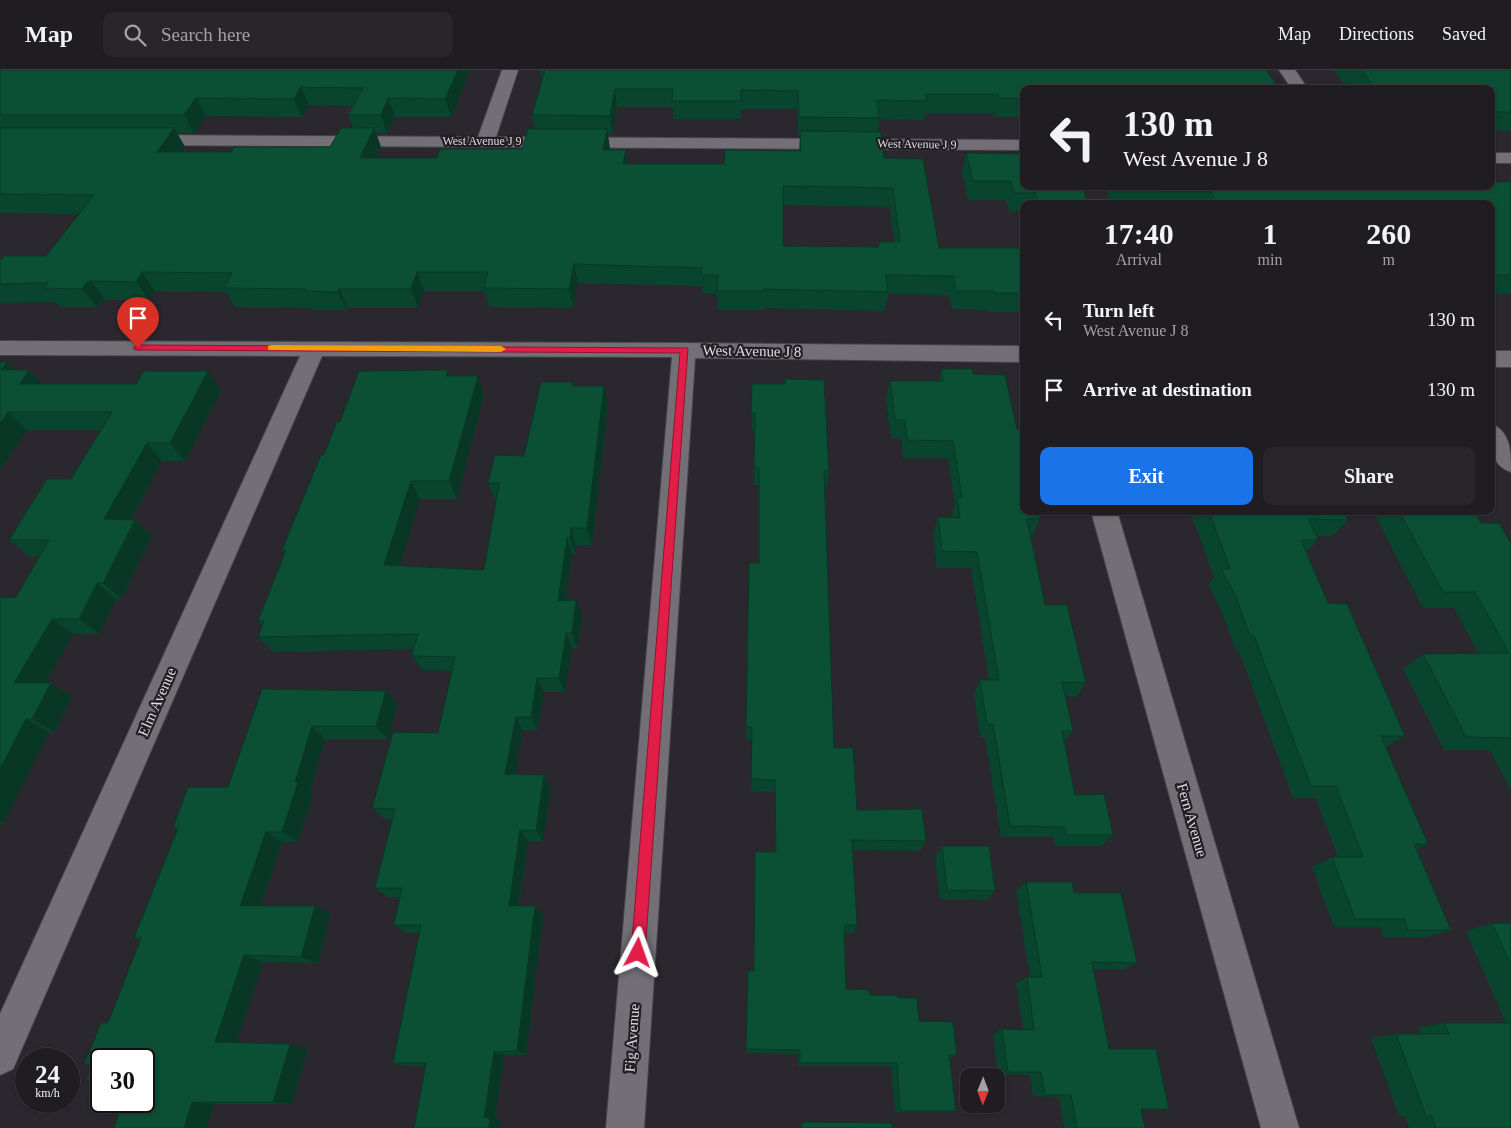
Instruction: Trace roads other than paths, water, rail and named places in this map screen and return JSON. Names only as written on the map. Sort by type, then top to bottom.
[{"type":"street","points":[[486,140],[510,70]]},
{"type":"street","points":[[1287,70],[1297,85]]},
{"type":"street","name":"West Avenue J 9","points":[[129,140],[486,140],[1020,145]]},
{"type":"street","points":[[1495,158],[1511,158]]},
{"type":"street","name":"West Avenue J 8","points":[[0,348],[684,350],[1020,354]]},
{"type":"street","name":"Elm Avenue","points":[[0,1056],[315,348]]},
{"type":"street","name":"Fig Avenue","points":[[625,1128],[684,350]]},
{"type":"street","points":[[1495,359],[1511,360]]},
{"type":"street","points":[[1495,439],[1511,463]]},
{"type":"street","name":"Fern Avenue","points":[[1105,515],[1280,1128]]}]
